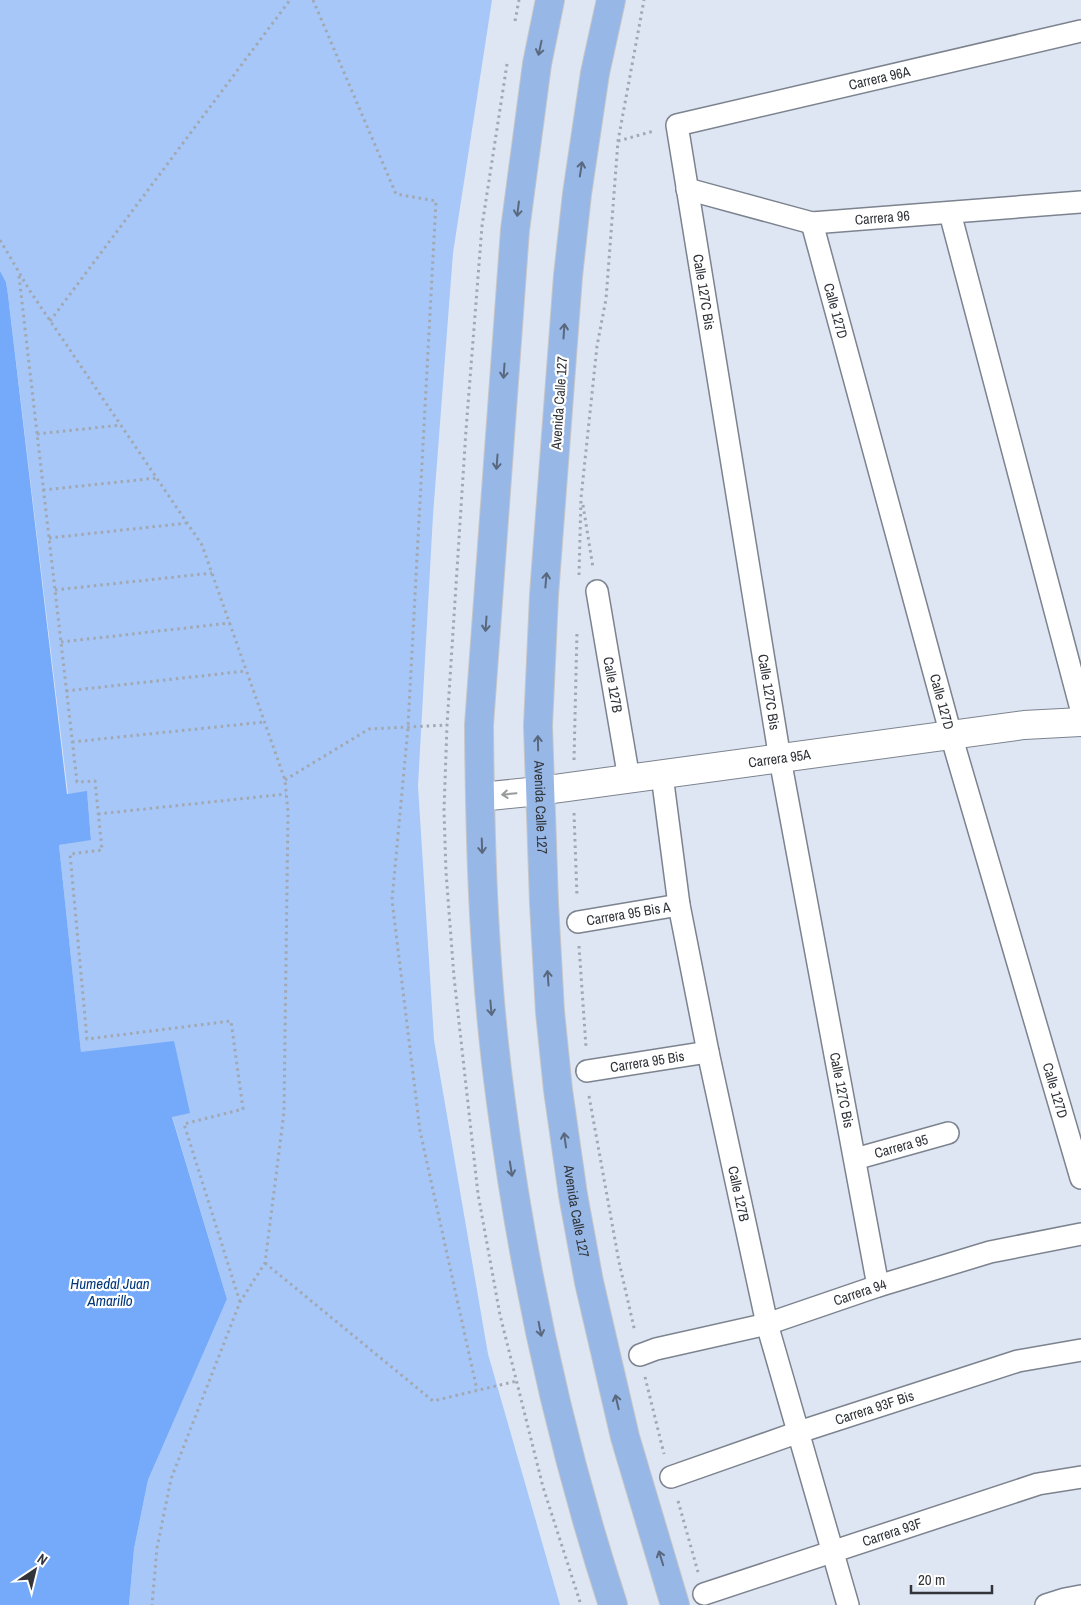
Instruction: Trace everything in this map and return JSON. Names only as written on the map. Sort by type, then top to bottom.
[{"type":"main road","points":[[550,0],[537,64],[515,230],[479,726],[480,797],[491,1008],[501,1102],[521,1229],[551,1382],[588,1526],[613,1605]]},
{"type":"main road","name":"Avenida Calle 127","points":[[611,0],[595,73],[577,194],[568,276],[544,595],[538,726],[539,791],[550,1012],[558,1090],[573,1196],[588,1282],[625,1437],[675,1605]]},
{"type":"street","name":"Carrera 96A","points":[[677,125],[1081,31]]},
{"type":"street","name":"Calle 127C Bis","points":[[677,125],[780,759],[878,1286]]},
{"type":"street","name":"Carrera 96","points":[[687,189],[812,223],[1081,202]]},
{"type":"street","points":[[950,213],[1081,708]]},
{"type":"street","name":"Calle 127D","points":[[812,223],[950,735],[1081,1178]]},
{"type":"street","name":"Calle 127B","points":[[597,591],[629,779]]},
{"type":"street","name":"Carrera 95A","points":[[480,797],[573,787],[1024,725],[1081,722]]},
{"type":"street","name":"Calle 127B","points":[[662,775],[679,905],[708,1052],[767,1324],[848,1605]]},
{"type":"street","name":"Carrera 95 Bis A","points":[[578,922],[679,905]]},
{"type":"street","name":"Carrera 95 Bis","points":[[588,1071],[708,1052]]},
{"type":"street","name":"Carrera 95","points":[[854,1159],[948,1133]]},
{"type":"street","name":"Carrera 94","points":[[640,1354],[767,1324],[878,1286],[990,1252],[1081,1234]]},
{"type":"street","name":"Carrera 93F Bis","points":[[671,1477],[799,1432],[1018,1361],[1081,1350]]},
{"type":"street","name":"Carrera 93F","points":[[704,1594],[1038,1484],[1081,1477]]},
{"type":"street","points":[[1046,1605],[1081,1596]]},
{"type":"path","points":[[50,321],[290,0]]},
{"type":"path","points":[[313,0],[396,194],[436,201],[408,727],[392,900],[420,1131],[477,1390]]},
{"type":"path","points":[[579,577],[581,498],[597,346],[606,299],[618,140],[644,0]]},
{"type":"path","points":[[618,140],[677,125]]},
{"type":"path","points":[[0,240],[19,274],[50,321],[202,545],[285,780],[288,812],[284,1112],[265,1263],[240,1302],[172,1480],[157,1548],[152,1605]]},
{"type":"path","points":[[19,274],[77,782],[95,781],[102,850],[70,854],[87,1039],[231,1021],[243,1109],[184,1124],[240,1302]]},
{"type":"path","points":[[37,434],[121,425]]},
{"type":"path","points":[[43,490],[157,478]]},
{"type":"path","points":[[581,498],[597,591]]},
{"type":"path","points":[[49,538],[188,523]]},
{"type":"path","points":[[55,590],[212,573]]},
{"type":"path","points":[[61,642],[230,623]]},
{"type":"path","points":[[577,627],[573,787],[581,987],[589,1097],[619,1262],[656,1424],[704,1594]]},
{"type":"path","points":[[66,690],[246,671]]},
{"type":"path","points":[[72,742],[264,722]]},
{"type":"path","points":[[285,780],[368,729],[448,725]]},
{"type":"path","points":[[98,814],[286,794]]},
{"type":"path","points":[[265,1263],[432,1401],[517,1380]]},
{"type":"shaded area","points":[[0,0],[492,0],[453,253],[433,515],[418,786],[434,1040],[488,1354],[560,1605],[129,1605],[134,1549],[148,1480],[227,1299],[172,1116],[190,1112],[81,1052],[59,845],[91,839],[87,792],[68,794],[8,295],[6,282],[0,271]]},
{"type":"water","name":"Humedal Juan Amarillo","points":[[0,271],[6,282],[8,295],[67,794],[87,791],[91,840],[59,845],[81,1052],[174,1041],[190,1113],[172,1117],[227,1299],[148,1480],[134,1549],[129,1605],[0,1605]]}]
